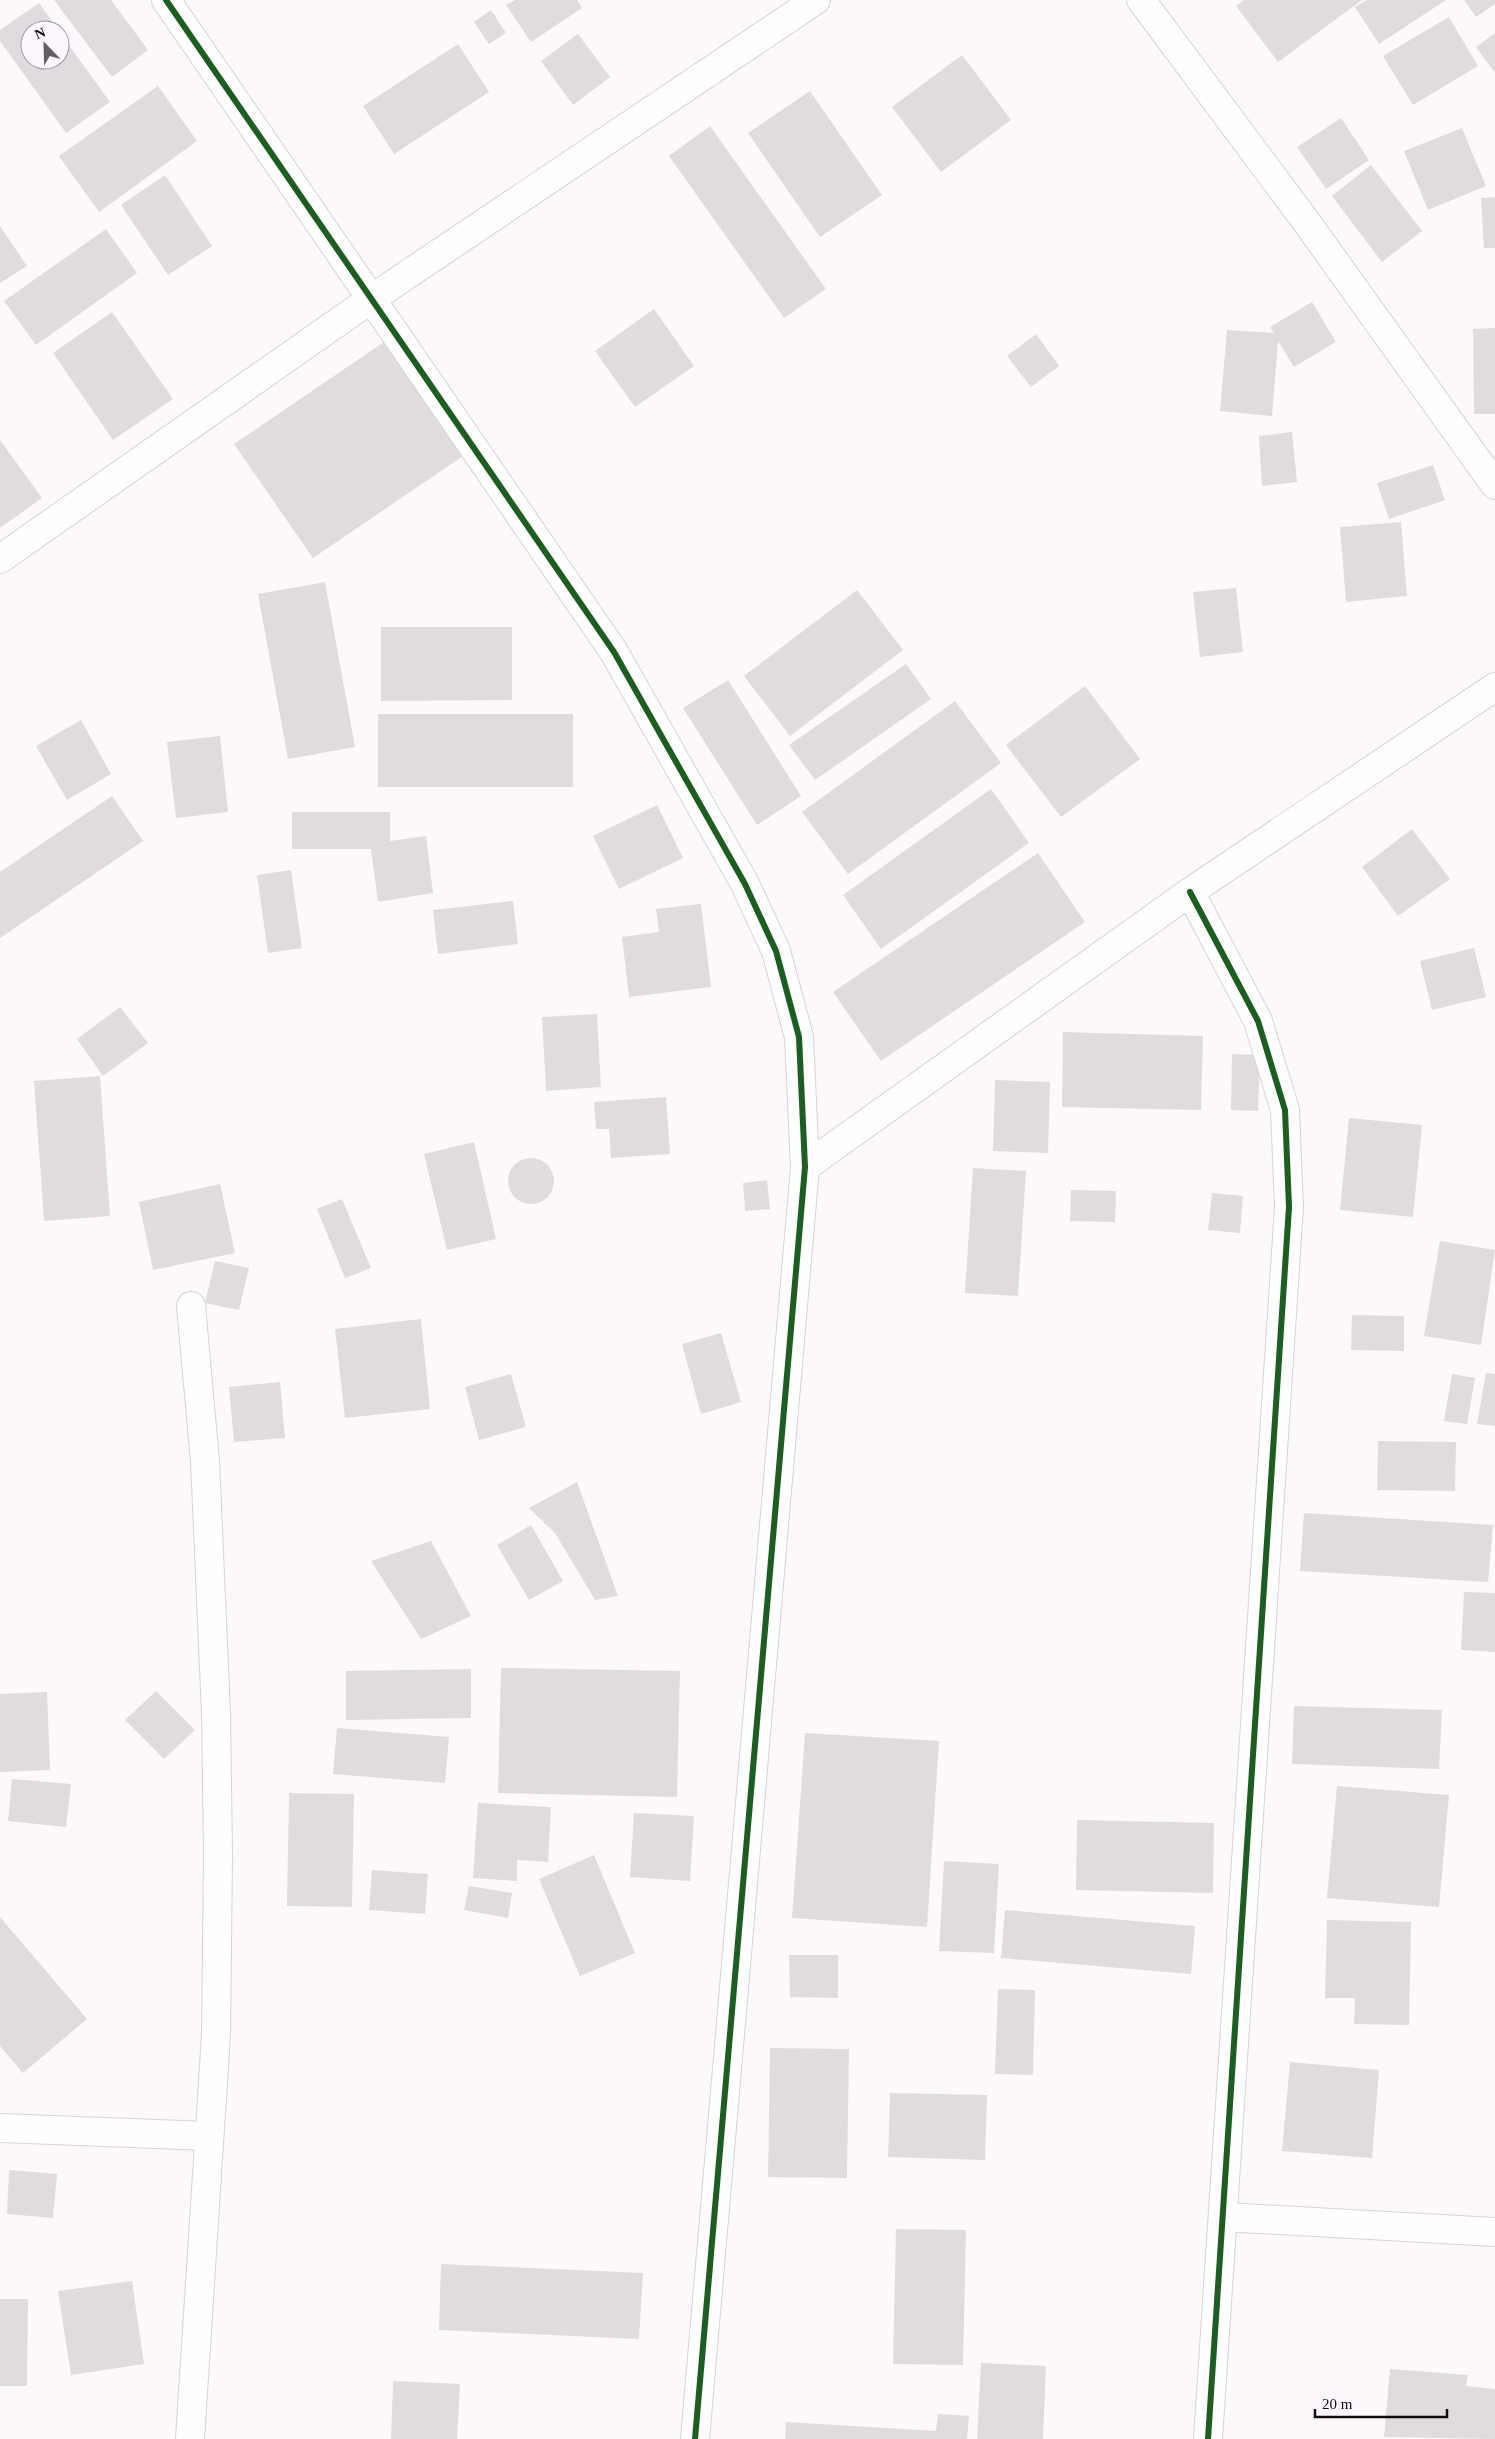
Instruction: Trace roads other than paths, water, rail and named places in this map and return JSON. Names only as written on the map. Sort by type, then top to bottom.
[{"type":"street","points":[[166,0],[614,652],[745,884],[776,951],[799,1037],[806,1167],[695,2439]]},
{"type":"street","points":[[1141,0],[1305,220],[1495,485]]},
{"type":"street","points":[[0,559],[371,299],[811,1]]},
{"type":"street","points":[[806,1167],[1190,892],[1495,687]]},
{"type":"street","points":[[1190,892],[1258,1021],[1286,1110],[1289,1207],[1208,2439]]},
{"type":"street","points":[[190,2439],[201,2298],[216,2035],[216,1714],[205,1461],[191,1306]]},
{"type":"street","points":[[0,2128],[209,2136]]},
{"type":"street","points":[[1223,2218],[1495,2232]]}]
